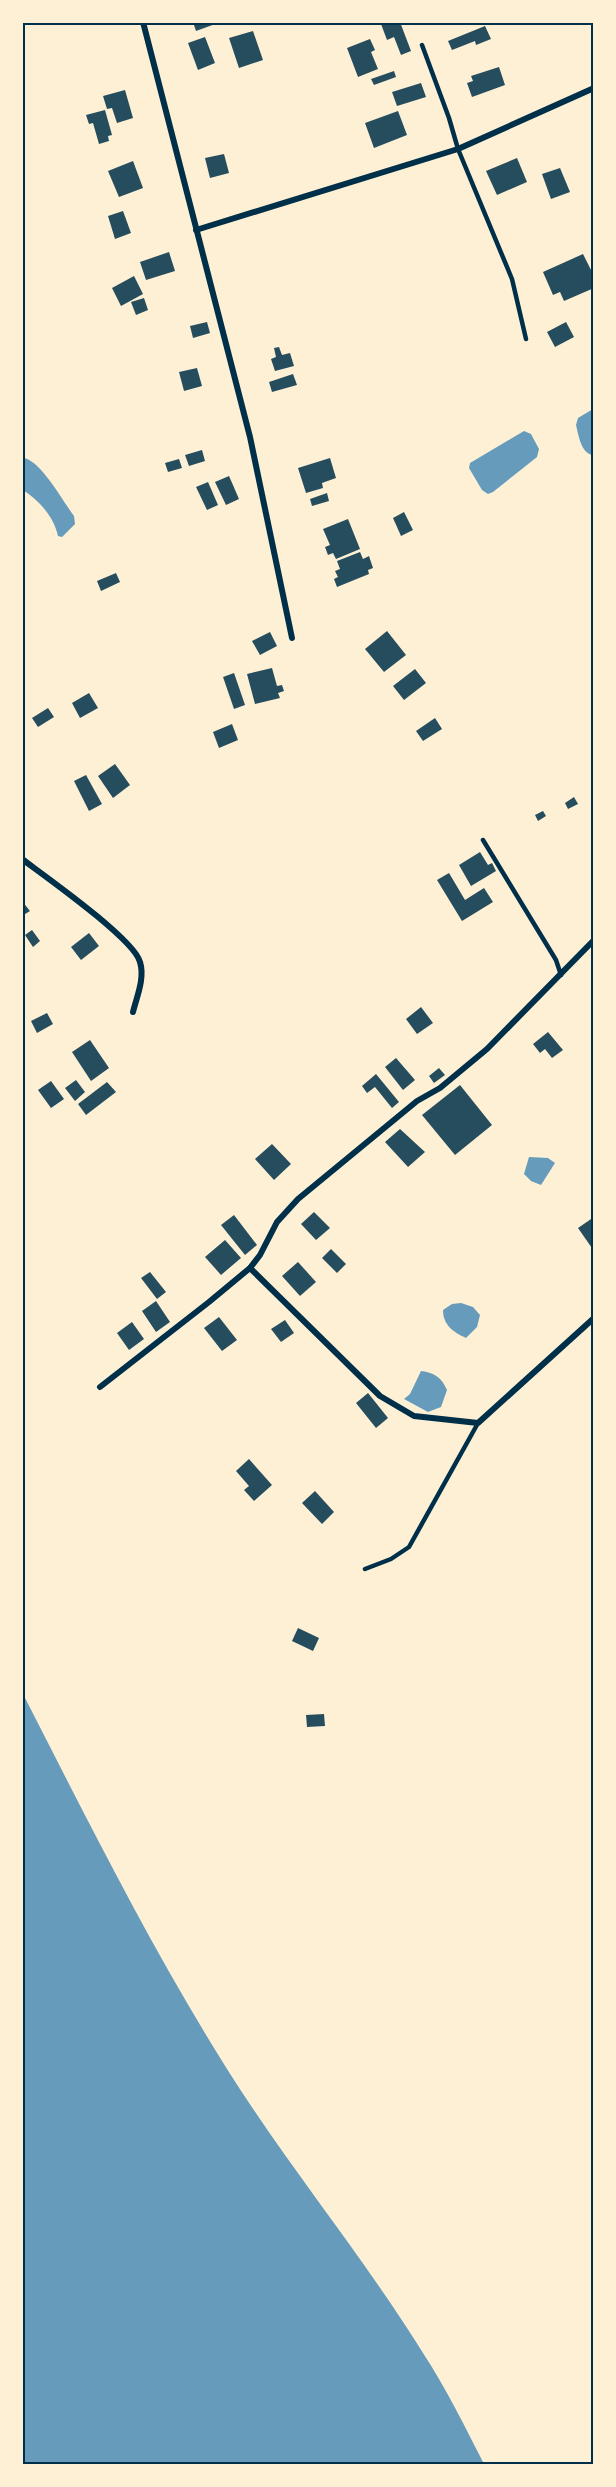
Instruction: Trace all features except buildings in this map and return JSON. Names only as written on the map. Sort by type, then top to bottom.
[{"type":"street","points":[[142,22],[250,436],[291,638]]},
{"type":"street","points":[[196,230],[458,149],[594,88]]},
{"type":"street","points":[[22,859],[117,932],[140,961],[141,982],[133,1012]]},
{"type":"street","points":[[100,1387],[250,1268],[260,1255],[277,1222],[298,1199],[417,1101],[441,1088],[487,1049],[594,940]]},
{"type":"street","points":[[250,1268],[380,1396],[414,1416],[478,1423],[594,1318]]},
{"type":"lane","points":[[422,45],[458,149],[512,279],[526,339]]},
{"type":"lane","points":[[483,840],[556,960],[561,975]]},
{"type":"lane","points":[[365,1569],[391,1559],[409,1547],[478,1423]]},
{"type":"water","points":[[593,409],[593,455],[583,448],[576,425],[578,418]]},
{"type":"water","points":[[524,431],[531,434],[539,449],[537,457],[488,494],[482,490],[469,468],[470,463]]},
{"type":"water","points":[[23,458],[30,460],[44,473],[74,516],[75,524],[62,537],[58,536],[45,510],[23,490]]},
{"type":"water","points":[[529,1157],[548,1158],[555,1163],[541,1185],[531,1181],[524,1174]]},
{"type":"water","points":[[461,1303],[473,1307],[480,1315],[477,1327],[466,1338],[450,1327],[443,1315],[443,1310],[452,1304]]},
{"type":"water","points":[[421,1371],[437,1376],[447,1390],[441,1407],[428,1412],[404,1399],[410,1394]]},
{"type":"water","points":[[23,1694],[121,1884],[199,2023],[250,2105],[400,2317],[440,2380],[484,2464],[23,2464]]}]
